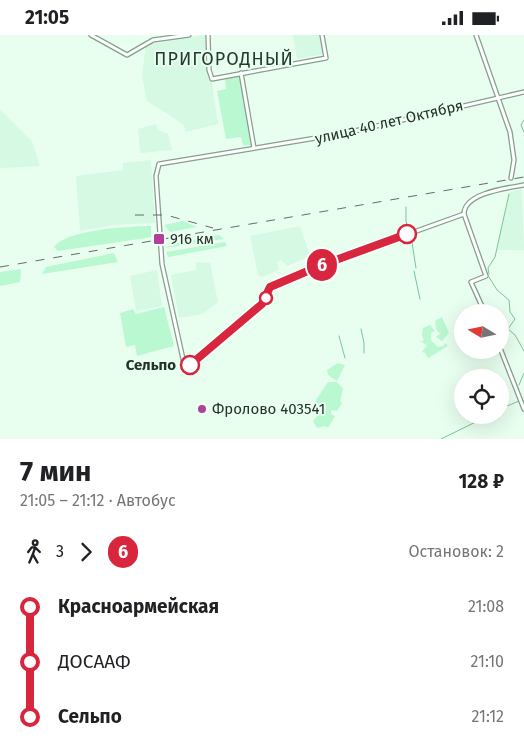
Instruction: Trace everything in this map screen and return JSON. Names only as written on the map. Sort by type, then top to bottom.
[{"type":"street","points":[[91,35],[127,55],[153,40],[189,35]]},
{"type":"street","points":[[208,35],[209,70],[212,79],[326,57],[322,35]]},
{"type":"street","points":[[476,35],[510,132],[514,155],[511,179],[514,187]]},
{"type":"street","points":[[241,73],[254,149]]},
{"type":"street","name":"улица 40 лет Октября","points":[[464,214],[322,265],[270,287],[262,304],[185,368],[166,286],[160,240],[156,172],[159,164],[177,159],[254,149],[346,133],[524,92]]},
{"type":"street","points":[[481,304],[471,282],[486,277],[464,214],[466,203],[524,185]]},
{"type":"street","points":[[504,359],[524,409]]},
{"type":"shaded area","points":[[205,35],[218,124],[186,132],[183,124],[147,101],[142,76],[146,45]]},
{"type":"shaded area","points":[[293,35],[320,35],[324,54],[297,59]]},
{"type":"shaded area","points":[[0,109],[32,141],[40,166],[0,168]]},
{"type":"shaded area","points":[[156,124],[158,130],[168,134],[172,150],[140,153],[138,129]]},
{"type":"shaded area","points":[[151,160],[155,223],[113,225],[80,231],[76,176],[123,170],[123,163]]},
{"type":"shaded area","points":[[522,189],[524,250],[497,250],[510,192]]},
{"type":"shaded area","points":[[300,226],[310,256],[287,266],[281,260],[277,262],[279,270],[262,277],[258,275],[250,236]]},
{"type":"shaded area","points":[[196,262],[210,263],[218,302],[202,314],[179,318],[171,275],[196,270]]},
{"type":"shaded area","points":[[157,270],[162,306],[136,311],[130,276]]},
{"type":"green space","points":[[240,75],[252,145],[243,146],[241,137],[226,139],[217,91],[226,89],[225,78]]},
{"type":"green space","points":[[183,221],[197,227],[170,232],[164,225]]},
{"type":"green space","points":[[151,226],[151,237],[58,251],[54,247],[60,241],[84,233],[114,228]]},
{"type":"green space","points":[[219,235],[224,239],[164,248],[177,243]]},
{"type":"green space","points":[[225,242],[227,246],[168,257],[166,252]]},
{"type":"green space","points":[[114,253],[118,262],[42,274],[46,267]]},
{"type":"green space","points":[[21,269],[20,282],[0,286],[0,272]]},
{"type":"green space","points":[[164,307],[174,346],[137,356],[135,345],[126,347],[120,313],[133,309],[136,314]]},
{"type":"green space","points":[[442,317],[449,333],[442,341],[436,337],[440,334],[436,329],[435,321]]},
{"type":"green space","points":[[430,325],[435,331],[431,333],[431,340],[438,347],[444,346],[445,343],[448,346],[428,358],[422,352],[427,345],[420,341],[424,341],[422,335],[423,328]]},
{"type":"green space","points":[[338,363],[345,365],[337,381],[328,375],[327,370]]},
{"type":"green space","points":[[328,382],[337,382],[343,389],[340,401],[342,403],[337,411],[331,410],[331,414],[335,416],[328,428],[325,426],[317,428],[313,421],[318,415],[314,410],[316,400]]},
{"type":"waterway","points":[[524,120],[521,125],[524,132]]},
{"type":"waterway","points":[[489,274],[488,268],[495,257],[509,194]]},
{"type":"waterway","points":[[406,207],[406,221],[409,232]]},
{"type":"waterway","points":[[411,236],[416,268]]},
{"type":"waterway","points":[[414,271],[420,299]]},
{"type":"waterway","points":[[489,277],[497,290],[509,300],[510,312],[515,319],[508,329],[515,335],[524,351]]},
{"type":"waterway","points":[[361,329],[364,353]]},
{"type":"waterway","points":[[339,336],[345,358]]},
{"type":"waterway","points":[[519,385],[524,373]]},
{"type":"waterway","points":[[509,405],[519,401]]},
{"type":"waterway","points":[[441,439],[472,424]]},
{"type":"railway","points":[[0,267],[524,177]]},
{"type":"railway","points":[[135,215],[166,215],[213,228]]},
{"type":"bus line","name":"6","points":[[190,365],[262,304],[270,287],[322,265],[407,234]]},
{"type":"place","name":"916 км","points":[[159,239]]},
{"type":"place","name":"Сельпо","points":[[190,365]]},
{"type":"place","name":"Фролово 403541","points":[[202,409]]},
{"type":"district","name":"ПРИГОРОДНЫЙ","points":[[224,59]]}]
